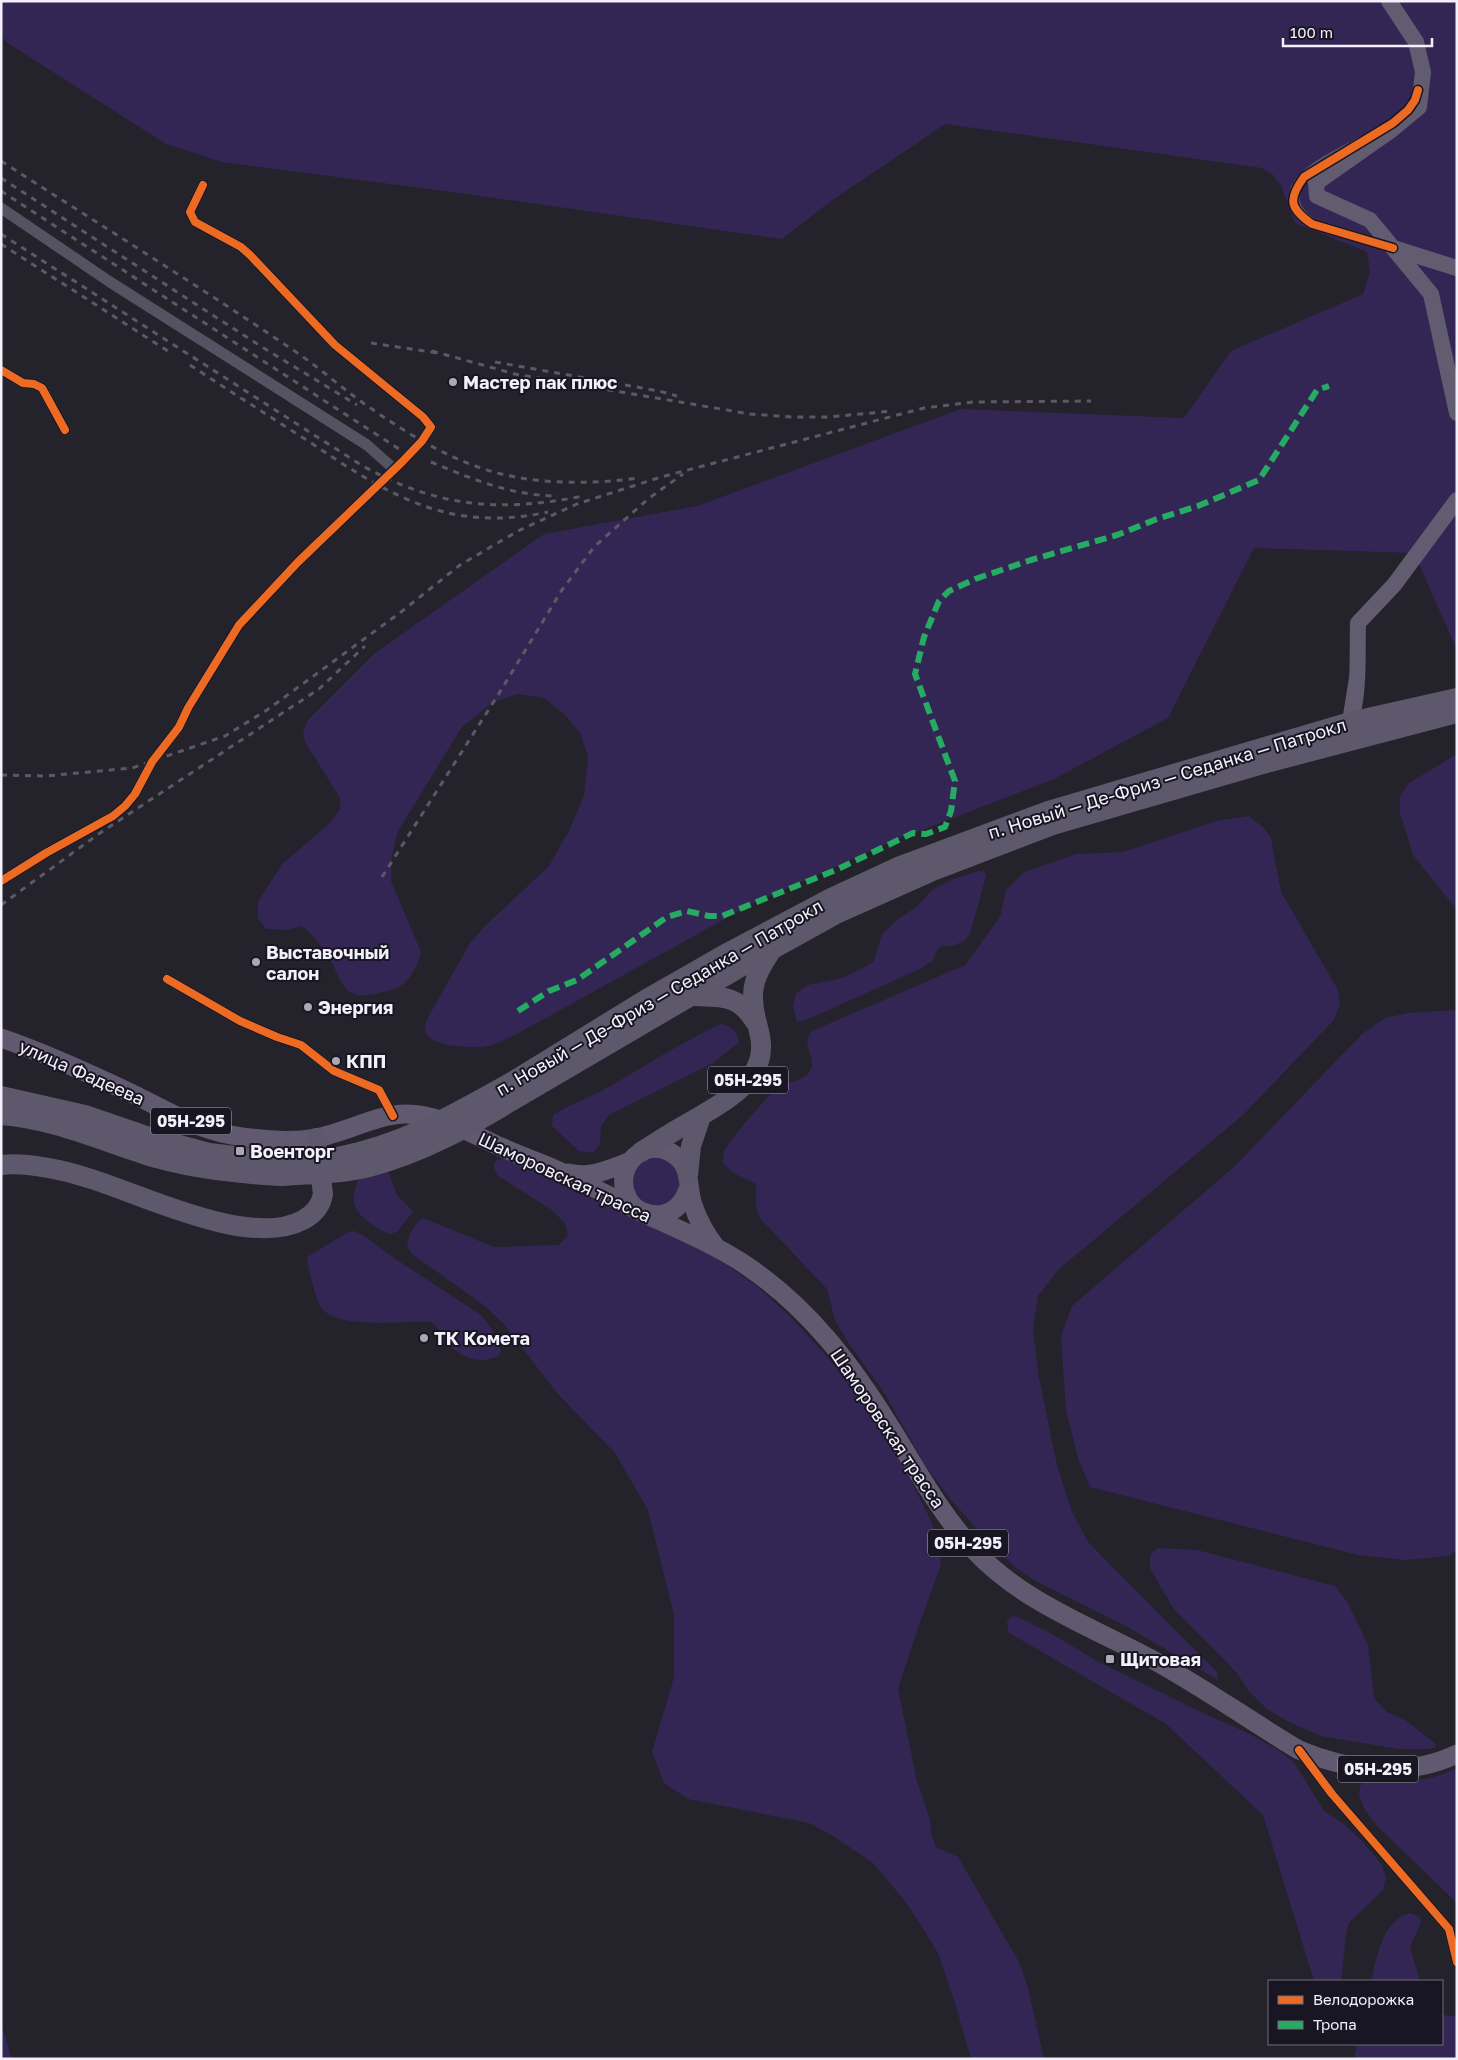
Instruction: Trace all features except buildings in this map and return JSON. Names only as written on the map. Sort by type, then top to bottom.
[{"type":"highway","name":"п. Новый — Де-Фриз — Седанка — Патрокл","points":[[515,1090],[645,1000],[830,898],[900,866],[1048,811],[1350,722],[1457,698]]},
{"type":"highway","name":"п. Новый — Де-Фриз — Седанка — Патрокл","points":[[1,1115],[37,1120],[82,1132],[161,1159],[243,1174],[341,1157],[392,1143],[515,1090],[694,996],[772,949],[838,913],[886,890],[1053,825],[1270,762],[1457,713]]},
{"type":"highway","name":"05Н-295","points":[[688,1181],[691,1146],[700,1116],[745,1084],[755,1070],[761,1052],[753,1007],[752,988],[758,971],[772,949]]},
{"type":"highway","points":[[694,996],[727,997],[733,999],[749,1012],[757,1025]]},
{"type":"highway","name":"п. Новый — Де-Фриз — Седанка — Патрокл","points":[[7,1093],[85,1115],[149,1137],[209,1153],[282,1168]]},
{"type":"highway","points":[[635,1157],[700,1116]]},
{"type":"highway","points":[[1,1165],[32,1166],[80,1176],[194,1216],[231,1224],[266,1228],[297,1223],[311,1216],[320,1205],[323,1194],[316,1138]]},
{"type":"main road","points":[[1390,1],[1416,42],[1423,72],[1419,106],[1390,131],[1316,183],[1317,196],[1370,220],[1431,294],[1457,413]]},
{"type":"main road","points":[[1393,248],[1457,268]]},
{"type":"main road","points":[[1350,722],[1353,715],[1357,678],[1358,623],[1394,585],[1457,500]]},
{"type":"main road","name":"улица Фадеева","points":[[1,1038],[74,1066],[179,1116],[226,1134],[268,1141],[316,1138],[393,1116]]},
{"type":"main road","name":"Шаморовская трасса","points":[[393,1116],[407,1114],[431,1118],[450,1124],[561,1172],[717,1249],[773,1285],[806,1314],[832,1343],[866,1389],[938,1505],[975,1551],[998,1572],[1062,1614],[1157,1662],[1299,1750],[1316,1757],[1386,1771],[1423,1766],[1442,1761],[1457,1754]]},
{"type":"main road","name":"05Н-295","points":[[561,1172],[573,1175],[594,1174],[650,1149],[670,1152],[681,1161],[697,1217],[717,1249]]},
{"type":"main road","name":"05Н-295","points":[[635,1157],[623,1175],[624,1190],[630,1203],[642,1212],[654,1215],[666,1214],[676,1208],[684,1199],[688,1181]]},
{"type":"street","points":[[1393,248],[1312,224],[1302,217],[1294,205],[1292,197],[1294,190],[1304,177],[1393,123],[1408,110],[1418,90]]},
{"type":"street","points":[[1,881],[46,853],[113,816],[125,806],[135,794],[152,762],[179,727],[239,625],[298,562],[422,441],[431,427],[423,417],[335,345],[241,247],[195,222],[190,212],[203,185]]},
{"type":"street","points":[[1,208],[110,282],[367,445],[394,469]]},
{"type":"street","points":[[1,370],[23,383],[34,384],[42,388],[65,430]]},
{"type":"street","points":[[167,979],[240,1021],[277,1037],[301,1044],[334,1071],[379,1090],[393,1116]]},
{"type":"street","points":[[1299,1750],[1332,1794],[1449,1929],[1457,1962]]},
{"type":"shaded area","points":[[1,1],[1457,1],[1457,650],[1414,553],[1254,548],[1168,718],[1054,779],[891,842],[752,904],[517,1034],[499,1042],[488,1046],[465,1047],[448,1045],[433,1040],[426,1033],[426,1021],[470,943],[484,927],[549,866],[570,829],[584,796],[588,756],[580,733],[565,715],[544,698],[517,694],[492,703],[462,727],[398,831],[392,856],[391,881],[421,952],[417,964],[407,981],[397,988],[365,995],[352,993],[343,985],[324,950],[305,928],[300,926],[289,930],[266,929],[258,918],[258,902],[282,864],[329,824],[340,809],[340,798],[305,742],[303,732],[308,720],[375,653],[544,534],[697,506],[961,409],[1184,418],[1231,351],[1363,294],[1370,272],[1367,252],[1295,223],[1281,186],[1273,175],[1262,168],[945,124],[827,204],[782,239],[467,194],[222,162],[166,144],[6,42],[1,36]]},
{"type":"shaded area","points":[[1457,754],[1457,910],[1413,855],[1400,813],[1400,796],[1409,783]]},
{"type":"shaded area","points":[[1249,816],[1264,828],[1271,838],[1281,892],[1338,990],[1340,1005],[1333,1021],[1244,1114],[1058,1270],[1038,1296],[1033,1330],[1039,1378],[1057,1465],[1072,1512],[1088,1542],[1217,1672],[1218,1680],[1126,1626],[1036,1581],[1016,1568],[984,1537],[951,1500],[923,1462],[885,1394],[845,1338],[835,1320],[827,1289],[759,1217],[756,1205],[756,1184],[733,1173],[723,1163],[723,1159],[727,1146],[767,1098],[779,1087],[804,1077],[810,1071],[812,1061],[807,1041],[812,1031],[965,965],[1000,917],[1006,890],[1024,872],[1076,854],[1123,852],[1216,821]]},
{"type":"shaded area","points":[[984,871],[986,876],[970,934],[964,941],[953,946],[943,946],[938,949],[932,961],[920,969],[815,1016],[803,1021],[797,1021],[793,1006],[796,993],[808,985],[842,978],[874,961],[882,934],[897,920],[916,907],[932,890],[953,879]]},
{"type":"shaded area","points":[[1457,1010],[1457,1550],[1448,1556],[1404,1560],[1358,1555],[1090,1487],[1079,1461],[1066,1411],[1061,1336],[1072,1306],[1234,1167],[1362,1034],[1385,1018],[1408,1013]]},
{"type":"shaded area","points":[[721,1024],[733,1030],[739,1042],[713,1063],[609,1115],[601,1126],[600,1145],[593,1153],[579,1151],[552,1126],[553,1115],[559,1111],[599,1093],[677,1047]]},
{"type":"shaded area","points":[[651,1157],[658,1157],[669,1161],[675,1168],[681,1186],[673,1202],[655,1209],[638,1202],[630,1175],[635,1167]]},
{"type":"shaded area","points":[[506,1158],[712,1255],[758,1287],[791,1317],[850,1382],[908,1474],[932,1523],[940,1550],[941,1565],[898,1689],[917,1781],[930,1819],[931,1833],[936,1847],[958,1857],[1019,1962],[1028,1988],[1044,2059],[971,2059],[938,1953],[908,1905],[873,1863],[833,1836],[809,1823],[688,1799],[664,1783],[652,1752],[674,1677],[674,1615],[648,1510],[615,1453],[557,1393],[503,1323],[485,1306],[412,1254],[407,1246],[412,1230],[423,1218],[494,1247],[559,1245],[568,1235],[565,1223],[552,1210],[498,1176],[494,1169],[494,1163],[497,1160]]},
{"type":"shaded area","points":[[388,1171],[397,1195],[412,1210],[412,1213],[397,1232],[389,1234],[363,1218],[354,1203],[358,1175]]},
{"type":"shaded area","points":[[354,1231],[363,1235],[394,1258],[481,1315],[491,1328],[501,1350],[499,1356],[491,1359],[477,1360],[463,1356],[451,1347],[431,1322],[358,1322],[331,1316],[322,1309],[315,1292],[307,1257],[348,1232]]},
{"type":"shaded area","points":[[1157,1548],[1197,1550],[1335,1586],[1348,1603],[1368,1645],[1374,1698],[1387,1712],[1405,1720],[1436,1744],[1435,1747],[1430,1749],[1399,1749],[1321,1736],[1291,1723],[1267,1709],[1249,1691],[1237,1673],[1173,1608],[1150,1568],[1150,1556]]},
{"type":"shaded area","points":[[1016,1616],[1050,1633],[1099,1662],[1248,1733],[1281,1752],[1294,1762],[1324,1811],[1345,1825],[1362,1841],[1381,1864],[1386,1877],[1383,1890],[1349,1923],[1341,1980],[1314,1980],[1263,1815],[1166,1724],[1011,1634],[1008,1631],[1007,1622],[1010,1617]]},
{"type":"shaded area","points":[[1457,1768],[1457,1903],[1376,1825],[1364,1808],[1359,1795],[1360,1786],[1365,1781],[1412,1781],[1434,1777]]},
{"type":"shaded area","points":[[1410,1913],[1420,1917],[1421,1923],[1410,1947],[1420,1980],[1371,1980],[1382,1941],[1393,1923]]},
{"type":"shaded area","points":[[1443,2015],[1457,2016],[1457,2059],[1354,2059],[1357,2045],[1443,2045]]},
{"type":"shaded area","points":[[1,2028],[6,2038],[11,2059],[1,2059]]},
{"type":"railway","points":[[1,161],[302,356],[387,419],[416,438],[446,454],[497,473],[537,480],[599,482],[639,478]]},
{"type":"railway","points":[[1,178],[262,347],[357,405]]},
{"type":"railway","points":[[1,191],[402,451]]},
{"type":"railway","points":[[1,234],[361,465],[389,479],[442,498],[469,503],[523,504],[583,496]]},
{"type":"railway","points":[[1,244],[171,353]]},
{"type":"railway","points":[[371,343],[438,353]]},
{"type":"railway","points":[[432,351],[515,374],[750,414],[828,417],[893,411]]},
{"type":"railway","points":[[495,362],[659,391],[677,396]]},
{"type":"railway","points":[[190,365],[363,476],[391,492],[419,504],[448,513],[478,517],[512,517],[548,512]]},
{"type":"railway","points":[[1,775],[46,776],[132,768],[225,736],[267,710],[401,612],[460,565],[518,531],[577,504],[661,477],[924,408],[973,402],[1091,401]]},
{"type":"railway","points":[[431,462],[508,490],[558,496]]},
{"type":"railway","points":[[382,877],[498,695],[562,590],[594,547],[648,499],[683,474]]},
{"type":"railway","points":[[1,905],[100,833],[319,689],[365,646]]},
{"type":"marked path","points":[[518,1011],[549,991],[577,980],[667,917],[687,911],[709,916],[722,916],[838,869],[913,833],[926,834],[945,827],[951,811],[955,781],[915,674],[924,637],[939,601],[949,591],[975,579],[1031,560],[1117,535],[1157,519],[1198,506],[1259,480],[1317,390],[1329,386]]},
{"type":"cycle path","points":[[1393,248],[1312,224],[1295,208],[1293,197],[1304,177],[1393,123],[1408,110],[1415,100],[1418,90]]},
{"type":"cycle path","points":[[1,881],[46,853],[113,816],[125,806],[135,794],[152,762],[179,727],[188,708],[239,625],[298,562],[402,462],[422,441],[431,427],[423,417],[335,345],[241,247],[195,222],[190,212],[203,185]]},
{"type":"cycle path","points":[[1,370],[23,383],[34,384],[42,388],[65,430]]},
{"type":"cycle path","points":[[167,979],[240,1021],[301,1045],[334,1071],[379,1090],[393,1116]]},
{"type":"cycle path","points":[[1299,1750],[1332,1794],[1449,1929],[1457,1962]]},
{"type":"place","name":"Мастер пак плюс","points":[[453,382]]},
{"type":"place","name":"Выставочный салон","points":[[256,962]]},
{"type":"place","name":"Энергия","points":[[308,1007]]},
{"type":"place","name":"КПП","points":[[336,1061]]},
{"type":"place","name":"Военторг","points":[[240,1151]]},
{"type":"place","name":"ТК Комета","points":[[424,1338]]},
{"type":"place","name":"Щитовая","points":[[1110,1659]]}]
